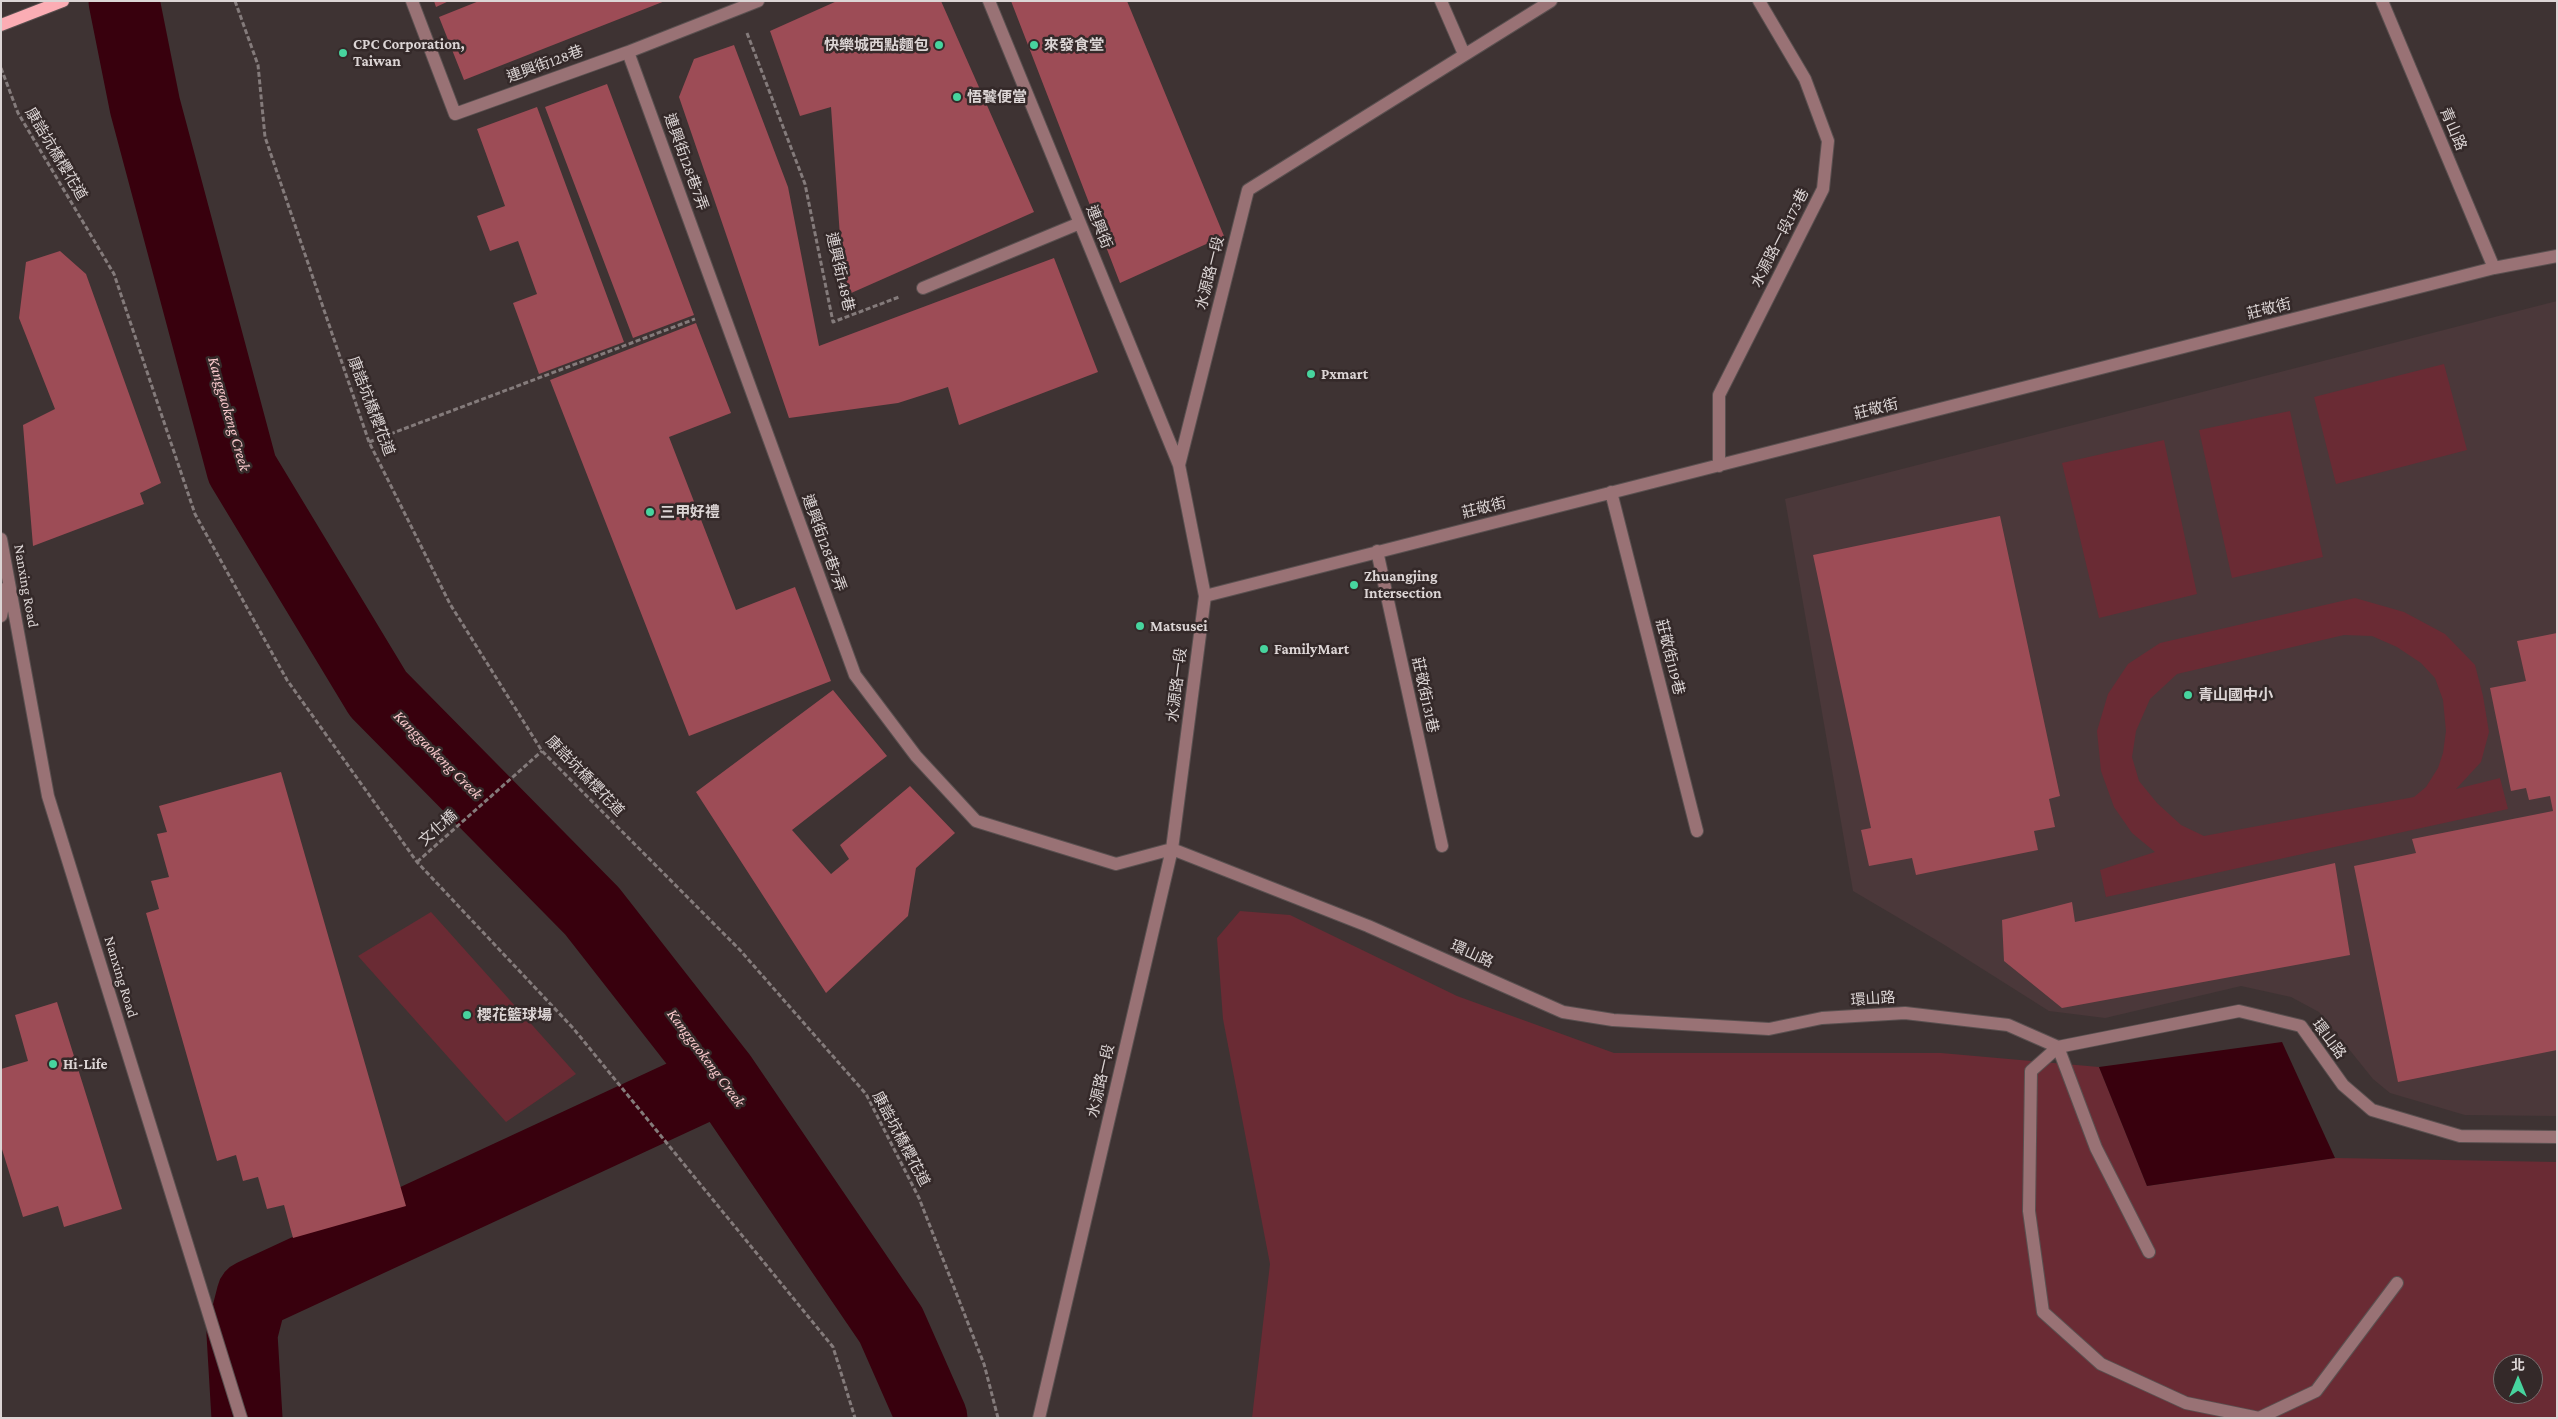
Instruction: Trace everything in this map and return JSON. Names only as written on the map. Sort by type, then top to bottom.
[{"type":"main road","points":[[1,24],[63,1]]},
{"type":"street","name":"連興街128巷","points":[[412,1],[455,114],[628,52],[758,1]]},
{"type":"street","name":"連興街","points":[[990,1],[1179,465]]},
{"type":"street","points":[[1441,1],[1464,54]]},
{"type":"street","name":"水源路一段","points":[[1039,1418],[1172,849],[1205,596],[1179,465],[1248,190],[1551,1]]},
{"type":"street","name":"水源路一段173巷","points":[[1719,466],[1719,395],[1823,189],[1828,141],[1805,79],[1759,1]]},
{"type":"street","name":"青山路","points":[[2382,1],[2494,268]]},
{"type":"street","name":"連興街128巷7弄","points":[[628,52],[855,675],[916,756],[976,821],[1116,864],[1172,849]]},
{"type":"street","points":[[924,288],[1080,224]]},
{"type":"street","name":"莊敬街","points":[[1205,596],[2494,268],[2557,256]]},
{"type":"street","name":"莊敬街119巷","points":[[1611,492],[1698,830]]},
{"type":"street","name":"Nanxing Road","points":[[1,538],[48,796],[241,1418]]},
{"type":"street","name":"莊敬街131巷","points":[[1377,552],[1442,846]]},
{"type":"street","points":[[1,616],[9,580]]},
{"type":"street","name":"環山路","points":[[1172,849],[1368,926],[1563,1012],[1622,1020],[1769,1029],[1822,1018],[1905,1013],[2008,1025],[2058,1047],[2239,1011],[2301,1026],[2343,1085],[2372,1110],[2460,1136],[2557,1137]]},
{"type":"street","points":[[2149,1252],[2096,1148],[2058,1047],[2031,1071],[2031,1221],[2043,1312],[2101,1364],[2186,1402],[2260,1418],[2316,1391],[2397,1283]]},
{"type":"path","name":"康誥坑橋櫻花道","points":[[235,1],[258,65],[265,137],[369,442],[450,604],[542,750],[740,950],[866,1094],[919,1198],[984,1364],[998,1418]]},
{"type":"path","name":"連興街148巷","points":[[737,9],[805,184],[832,322],[924,288]]},
{"type":"path","name":"康誥坑橋櫻花道","points":[[1,68],[18,113],[114,274],[195,514],[287,680],[417,862],[574,1028],[832,1347],[855,1418]]},
{"type":"path","points":[[369,442],[722,309]]},
{"type":"path","name":"文化橋","points":[[417,862],[542,750]]},
{"type":"shaded area","name":"青山國中小","points":[[2557,301],[2557,1116],[2465,1115],[2390,1093],[2373,1079],[2319,1012],[2291,997],[2241,986],[2105,1018],[2049,1011],[1943,944],[1853,891],[1785,499]]},
{"type":"shaded area","points":[[2444,364],[2467,450],[2336,484],[2314,397]]},
{"type":"shaded area","points":[[2290,411],[2323,557],[2232,578],[2199,430]]},
{"type":"shaded area","points":[[2164,440],[2197,594],[2099,618],[2062,463]]},
{"type":"shaded area","points":[[2355,598],[2404,612],[2445,634],[2475,665],[2489,732],[2481,762],[2456,789],[2500,778],[2508,809],[2106,897],[2100,870],[2155,852],[2132,833],[2114,807],[2101,771],[2097,731],[2108,694],[2128,664],[2160,643]],"holes":[[[2344,635],[2372,636],[2397,647],[2421,663],[2435,678],[2443,700],[2446,731],[2443,753],[2438,768],[2426,787],[2414,797],[2204,836],[2181,825],[2157,803],[2139,781],[2132,757],[2136,731],[2150,699],[2177,674]]]},
{"type":"shaded area","points":[[1240,911],[1290,915],[1457,996],[1614,1053],[1941,1053],[2099,1067],[2147,1186],[2335,1158],[2557,1162],[2557,1418],[1252,1418],[1270,1264],[1223,1019],[1217,938]]},
{"type":"shaded area","name":"櫻花籃球場","points":[[431,912],[576,1074],[506,1122],[358,956]]},
{"type":"shaded area","points":[[2282,1042],[2335,1158],[2147,1186],[2099,1067]]},
{"type":"building","points":[[434,1],[449,1],[436,7]]},
{"type":"building","points":[[479,1],[665,1],[464,80],[439,17]]},
{"type":"building","points":[[837,1],[941,1],[1034,212],[849,294],[841,251],[831,107],[800,116],[770,31]]},
{"type":"building","points":[[1011,1],[1127,1],[1224,236],[1120,283]]},
{"type":"building","points":[[734,45],[788,187],[819,346],[1054,258],[1098,372],[959,425],[948,387],[898,403],[789,418],[679,97],[694,59]]},
{"type":"building","points":[[607,84],[694,315],[633,338],[545,107]]},
{"type":"building","points":[[537,107],[624,342],[539,374],[513,303],[537,294],[518,241],[490,251],[477,216],[505,206],[477,129]]},
{"type":"building","points":[[60,251],[86,274],[161,483],[140,493],[144,504],[33,546],[23,425],[55,409],[19,318],[26,262]]},
{"type":"building","name":"三甲好禮","points":[[696,323],[731,413],[669,437],[736,610],[795,587],[831,681],[689,736],[550,380]]},
{"type":"building","points":[[2000,516],[2060,796],[2049,799],[2055,827],[2034,831],[2038,850],[1916,875],[1912,858],[1869,866],[1861,830],[1871,828],[1813,555]]},
{"type":"building","points":[[2557,633],[2557,1050],[2398,1082],[2354,866],[2416,853],[2412,839],[2553,811],[2550,796],[2529,800],[2526,788],[2511,791],[2490,688],[2526,681],[2517,641]]},
{"type":"building","points":[[833,690],[887,756],[792,830],[831,874],[849,859],[840,845],[910,786],[955,833],[916,868],[908,916],[826,993],[696,792]]},
{"type":"building","points":[[281,772],[406,1206],[293,1238],[284,1205],[267,1209],[258,1177],[243,1181],[236,1155],[217,1161],[146,913],[159,909],[151,881],[169,877],[157,834],[167,832],[159,806]]},
{"type":"building","points":[[2335,863],[2350,955],[2062,1008],[2004,961],[2002,920],[2072,902],[2075,922]]},
{"type":"building","points":[[57,1002],[122,1209],[64,1227],[58,1206],[23,1217],[1,1146],[1,1069],[28,1061],[15,1015]]},
{"type":"waterway","name":"Kanggaokeng Creek","points":[[124,1],[145,106],[242,469],[378,694],[592,911],[722,1077],[891,1325],[932,1418]]},
{"type":"waterway","points":[[247,1418],[242,1334],[252,1295],[722,1077]]},
{"type":"place","name":"快樂城西點麵包","points":[[939,45]]},
{"type":"place","name":"來發食堂","points":[[1034,45]]},
{"type":"place","name":"CPC Corporation, Taiwan","points":[[343,53]]},
{"type":"place","name":"悟饕便當","points":[[957,97]]},
{"type":"place","name":"Pxmart","points":[[1311,374]]},
{"type":"place","name":"三甲好禮","points":[[650,512]]},
{"type":"place","name":"Zhuangjing Intersection","points":[[1354,585]]},
{"type":"place","name":"Matsusei","points":[[1140,626]]},
{"type":"place","name":"FamilyMart","points":[[1264,649]]},
{"type":"place","name":"青山國中小","points":[[2188,695]]},
{"type":"place","name":"櫻花籃球場","points":[[467,1015]]},
{"type":"place","name":"Hi-Life","points":[[53,1064]]}]
